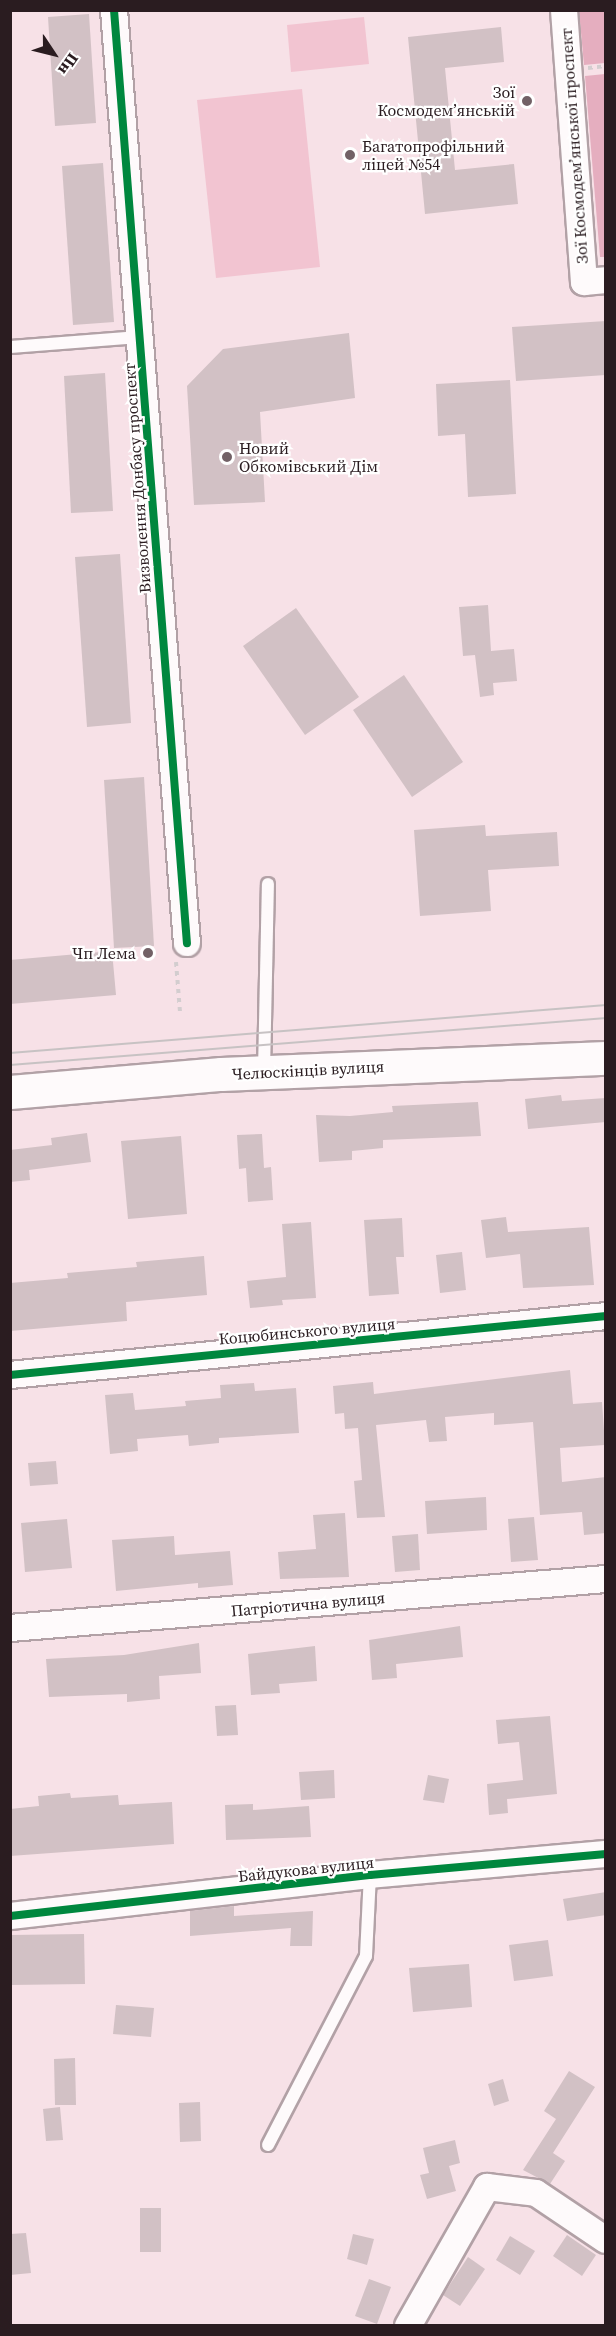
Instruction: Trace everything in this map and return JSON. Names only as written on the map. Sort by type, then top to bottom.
[{"type":"main road","name":"Челюскінців вулиця","points":[[10,1092],[264,1072],[606,1058]]},
{"type":"street","name":"Визволення Донбасу проспект","points":[[114,10],[187,943]]},
{"type":"street","name":"Зої Космодем’янської проспект","points":[[564,10],[595,281]]},
{"type":"street","name":"Коцюбинського вулиця","points":[[10,1375],[606,1316]]},
{"type":"street","name":"Патріотична вулиця","points":[[10,1628],[606,1579]]},
{"type":"street","name":"Байдукова вулиця","points":[[10,1916],[370,1875],[606,1854]]},
{"type":"street","points":[[408,2325],[487,2187],[536,2193],[606,2240]]},
{"type":"lane","points":[[10,347],[140,337]]},
{"type":"lane","points":[[264,1072],[268,884]]},
{"type":"lane","points":[[268,2145],[366,1956],[370,1875]]},
{"type":"shaded area","points":[[579,11],[605,11],[605,63],[584,65]]},
{"type":"shaded area","points":[[364,17],[369,64],[291,72],[287,25]]},
{"type":"shaded area","points":[[605,74],[606,257],[600,257],[585,76]]},
{"type":"shaded area","points":[[302,89],[320,267],[216,278],[197,100]]},
{"type":"building","points":[[89,14],[96,123],[55,126],[48,17]]},
{"type":"building","points":[[501,27],[504,62],[445,68],[455,170],[514,164],[518,204],[425,214],[408,37]]},
{"type":"building","points":[[103,163],[114,322],[73,325],[62,166]]},
{"type":"building","points":[[606,321],[606,375],[516,381],[512,327]]},
{"type":"building","name":"Новий Обкомівський Дім","points":[[349,333],[355,398],[260,412],[265,502],[194,505],[187,386],[223,349]]},
{"type":"building","points":[[105,373],[113,511],[71,513],[64,376]]},
{"type":"building","points":[[510,380],[516,494],[468,497],[465,434],[438,436],[436,384]]},
{"type":"building","points":[[120,554],[131,723],[87,727],[75,557]]},
{"type":"building","points":[[488,605],[491,651],[514,649],[517,681],[493,683],[494,695],[480,697],[475,655],[463,656],[459,607]]},
{"type":"building","points":[[296,608],[359,697],[305,735],[243,646]]},
{"type":"building","points":[[404,675],[463,762],[412,797],[353,710]]},
{"type":"building","points":[[144,777],[154,946],[114,948],[104,780]]},
{"type":"building","points":[[485,825],[486,836],[557,832],[559,866],[488,870],[491,911],[420,916],[414,830]]},
{"type":"building","points":[[112,951],[116,995],[10,1004],[10,960]]},
{"type":"building","points":[[561,1095],[562,1101],[606,1098],[606,1122],[528,1129],[525,1099]]},
{"type":"building","points":[[478,1102],[481,1136],[383,1140],[383,1148],[352,1151],[352,1160],[319,1162],[316,1115],[350,1116],[393,1112],[392,1106]]},
{"type":"building","points":[[87,1133],[91,1162],[29,1170],[30,1180],[10,1182],[10,1150],[52,1145],[51,1138]]},
{"type":"building","points":[[262,1134],[264,1168],[271,1167],[273,1200],[248,1202],[246,1168],[239,1169],[237,1135]]},
{"type":"building","points":[[181,1136],[187,1214],[128,1219],[121,1141]]},
{"type":"building","points":[[506,1217],[508,1232],[589,1227],[594,1285],[523,1288],[520,1254],[486,1258],[481,1220]]},
{"type":"building","points":[[402,1218],[404,1257],[396,1257],[399,1294],[369,1296],[364,1220]]},
{"type":"building","points":[[311,1222],[316,1298],[282,1300],[283,1305],[250,1308],[247,1281],[286,1277],[282,1224]]},
{"type":"building","points":[[462,1252],[466,1290],[440,1293],[436,1255]]},
{"type":"building","points":[[204,1256],[207,1295],[126,1302],[127,1321],[10,1331],[10,1283],[68,1278],[67,1273],[137,1267],[136,1262]]},
{"type":"building","points":[[570,1370],[573,1404],[602,1402],[605,1445],[560,1448],[562,1482],[606,1477],[606,1533],[584,1535],[582,1512],[540,1515],[533,1422],[494,1425],[494,1413],[445,1417],[447,1441],[429,1442],[426,1420],[376,1425],[385,1517],[357,1518],[354,1481],[362,1480],[358,1428],[345,1429],[344,1413],[335,1414],[333,1386],[373,1382],[374,1394]]},
{"type":"building","points":[[254,1383],[255,1391],[296,1388],[299,1433],[219,1438],[219,1443],[189,1446],[188,1435],[137,1439],[138,1451],[110,1454],[105,1395],[133,1393],[135,1410],[186,1406],[185,1401],[221,1398],[220,1385]]},
{"type":"building","points":[[56,1461],[58,1484],[30,1486],[28,1463]]},
{"type":"building","points":[[486,1497],[487,1530],[427,1534],[425,1501]]},
{"type":"building","points":[[345,1513],[349,1577],[280,1579],[278,1552],[316,1549],[313,1515]]},
{"type":"building","points":[[534,1517],[538,1560],[511,1562],[508,1519]]},
{"type":"building","points":[[67,1519],[72,1568],[25,1572],[21,1523]]},
{"type":"building","points":[[418,1534],[420,1570],[395,1572],[392,1536]]},
{"type":"building","points":[[174,1536],[175,1555],[230,1551],[233,1585],[198,1588],[198,1583],[116,1591],[112,1540]]},
{"type":"building","points":[[460,1626],[463,1657],[396,1664],[397,1678],[372,1680],[369,1640]]},
{"type":"building","points":[[199,1643],[201,1673],[159,1676],[160,1699],[127,1702],[127,1694],[49,1697],[46,1659],[124,1655]]},
{"type":"building","points":[[315,1646],[317,1681],[279,1684],[280,1693],[251,1695],[248,1654]]},
{"type":"building","points":[[236,1705],[238,1735],[217,1736],[215,1706]]},
{"type":"building","points":[[550,1716],[557,1794],[507,1799],[508,1813],[489,1815],[487,1784],[523,1780],[519,1742],[498,1744],[496,1720]]},
{"type":"building","points":[[334,1770],[335,1798],[301,1800],[299,1772]]},
{"type":"building","points":[[428,1775],[449,1779],[444,1803],[423,1800]]},
{"type":"building","points":[[70,1793],[71,1798],[118,1795],[119,1805],[172,1802],[174,1844],[10,1856],[10,1809],[39,1806],[38,1796]]},
{"type":"building","points":[[253,1804],[253,1810],[309,1806],[311,1837],[226,1840],[225,1805]]},
{"type":"building","points":[[606,1892],[606,1915],[567,1921],[563,1899]]},
{"type":"building","points":[[234,1906],[234,1916],[313,1911],[312,1946],[290,1946],[291,1928],[190,1936],[190,1911]]},
{"type":"building","points":[[84,1934],[85,1984],[10,1985],[10,1935]]},
{"type":"building","points":[[548,1940],[553,1976],[514,1981],[509,1945]]},
{"type":"building","points":[[469,1964],[472,2007],[413,2012],[409,1968]]},
{"type":"building","points":[[116,2005],[154,2008],[151,2037],[113,2034]]},
{"type":"building","points":[[75,2058],[76,2105],[55,2105],[54,2059]]},
{"type":"building","points":[[569,2071],[595,2087],[553,2153],[565,2161],[550,2184],[523,2170],[556,2119],[544,2111]]},
{"type":"building","points":[[503,2079],[509,2101],[494,2106],[488,2084]]},
{"type":"building","points":[[200,2102],[201,2141],[180,2142],[179,2103]]},
{"type":"building","points":[[60,2107],[63,2140],[46,2141],[43,2109]]},
{"type":"building","points":[[455,2140],[460,2163],[449,2166],[456,2191],[427,2199],[420,2175],[429,2173],[423,2148]]},
{"type":"building","points":[[140,2208],[161,2208],[161,2252],[140,2252]]},
{"type":"building","points":[[26,2233],[31,2273],[10,2275],[10,2234]]},
{"type":"building","points":[[353,2234],[374,2239],[367,2265],[347,2259]]},
{"type":"building","points":[[567,2235],[596,2255],[582,2276],[553,2256]]},
{"type":"building","points":[[510,2236],[535,2251],[520,2275],[496,2260]]},
{"type":"building","points":[[468,2257],[485,2269],[460,2306],[443,2295]]},
{"type":"building","points":[[369,2279],[391,2287],[377,2324],[355,2316]]},
{"type":"tram line","points":[[10,1053],[606,1005]]},
{"type":"tram line","points":[[10,1065],[606,1018]]},
{"type":"cycle path","points":[[114,10],[187,943]]},
{"type":"cycle path","points":[[10,1375],[606,1316]]},
{"type":"cycle path","points":[[10,1916],[370,1875],[606,1854]]},
{"type":"place","name":"Зої Космодем’янській","points":[[527,101]]},
{"type":"place","name":"Багатопрофільний ліцей №54","points":[[350,155]]},
{"type":"place","name":"Новий Обкомівський Дім","points":[[227,457]]},
{"type":"place","name":"Чп Лема","points":[[148,953]]}]
